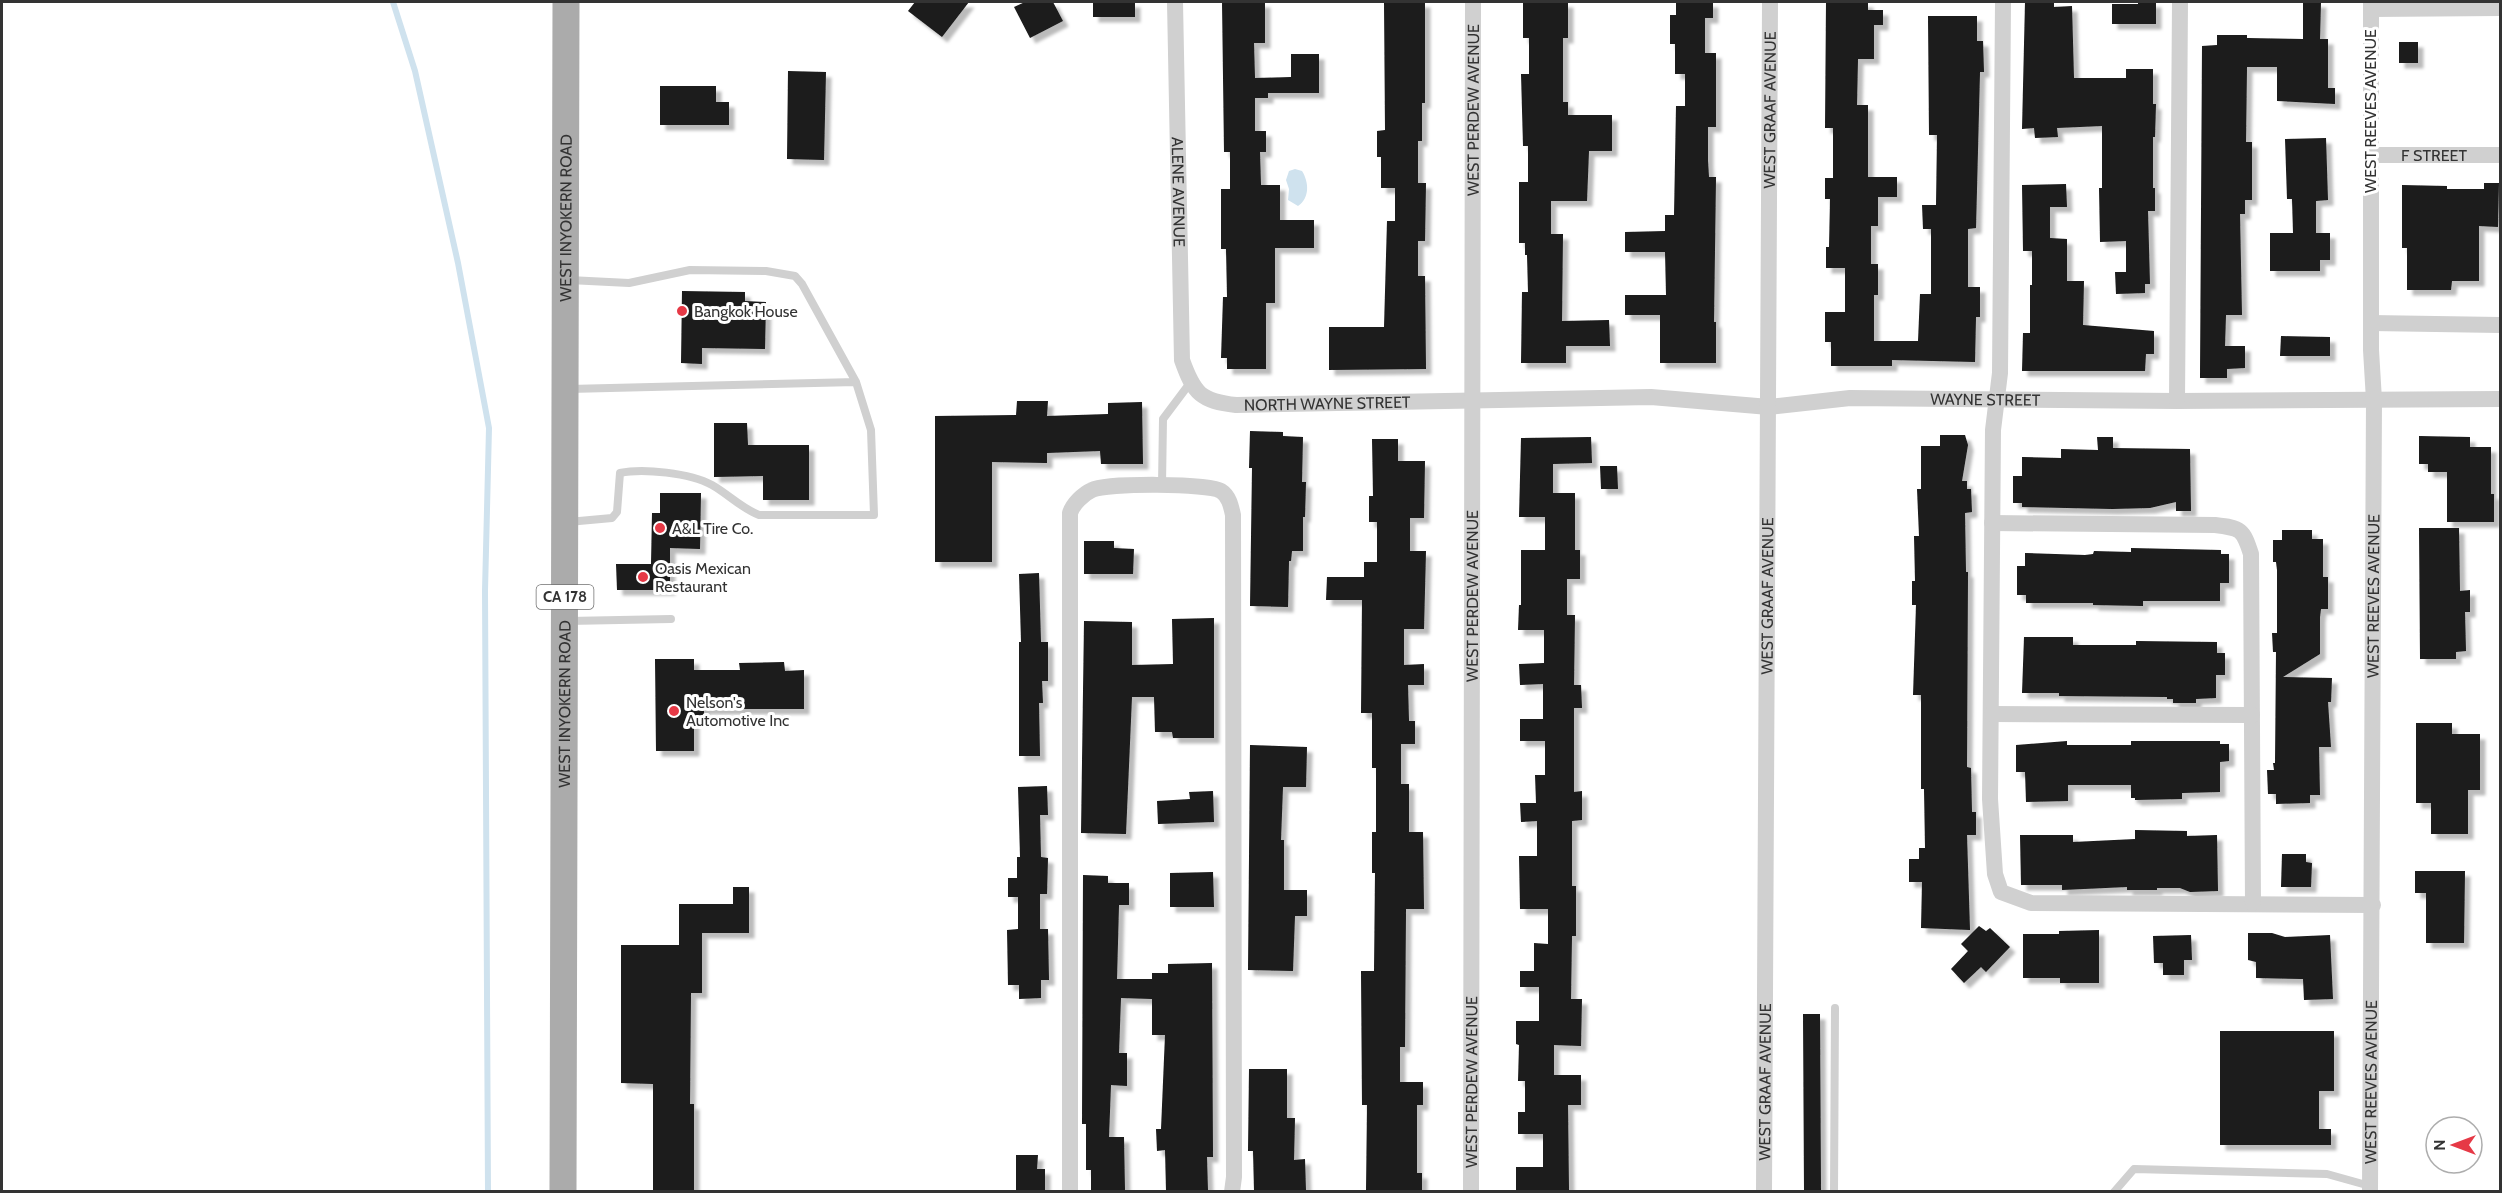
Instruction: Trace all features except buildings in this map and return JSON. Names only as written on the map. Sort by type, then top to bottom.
[{"type":"main road","name":"WEST INYOKERN ROAD","points":[[563,1191],[566,2]]},
{"type":"street","name":"ALENE AVENUE","points":[[1175,2],[1182,360],[1190,383]]},
{"type":"street","name":"WEST PERDEW AVENUE","points":[[1471,1191],[1473,2]]},
{"type":"street","name":"WEST GRAAF AVENUE","points":[[1764,1191],[1770,2]]},
{"type":"street","points":[[2003,2],[2000,373],[1993,430],[1990,799],[1995,874],[2001,892],[2031,903],[2373,905]]},
{"type":"street","points":[[2177,401],[2180,2]]},
{"type":"street","points":[[2371,5],[2500,8]]},
{"type":"street","name":"WEST REEVES AVENUE","points":[[2370,1189],[2374,400],[2371,323],[2371,5]]},
{"type":"street","name":"F STREET","points":[[2370,155],[2500,155]]},
{"type":"street","points":[[2371,323],[2500,325]]},
{"type":"street","name":"NORTH WAYNE STREET","points":[[1190,383],[1206,399],[1236,405],[1472,401]]},
{"type":"street","name":"WAYNE STREET","points":[[1472,401],[1651,397],[1769,407],[1850,398],[1996,401],[2500,399]]},
{"type":"street","points":[[1070,1191],[1070,513],[1072,506],[1093,489],[1162,485],[1207,486],[1221,491],[1229,500],[1233,515],[1234,1177],[1232,1191]]},
{"type":"street","points":[[1992,523],[2215,525],[2237,527],[2245,536],[2251,554],[2253,903]]},
{"type":"street","points":[[1992,714],[2252,715]]},
{"type":"lane","points":[[565,280],[629,283],[690,270],[766,271],[795,276],[802,284],[856,382],[871,430],[874,515],[759,515],[747,511],[714,486],[700,479],[667,473],[627,472],[620,473],[617,512],[612,518],[565,522]]},
{"type":"lane","points":[[565,390],[856,382]]},
{"type":"lane","points":[[1162,485],[1163,419],[1190,383]]},
{"type":"lane","points":[[565,621],[671,619]]},
{"type":"lane","points":[[1834,1191],[1835,1008]]},
{"type":"lane","points":[[2114,1191],[2134,1169],[2327,1174],[2370,1189]]},
{"type":"water","points":[[1295,169],[1302,171],[1307,185],[1305,199],[1298,206],[1288,200],[1289,189],[1286,180],[1289,171]]},
{"type":"waterway","points":[[393,2],[415,71],[458,263],[489,428],[485,591],[488,1192]]},
{"type":"place","name":"Bangkok House","points":[[682,311]]},
{"type":"place","name":"A&L Tire Co.","points":[[660,528]]},
{"type":"place","name":"Oasis Mexican Restaurant","points":[[643,577]]},
{"type":"place","name":"Nelson's Automotive Inc","points":[[674,711]]}]
